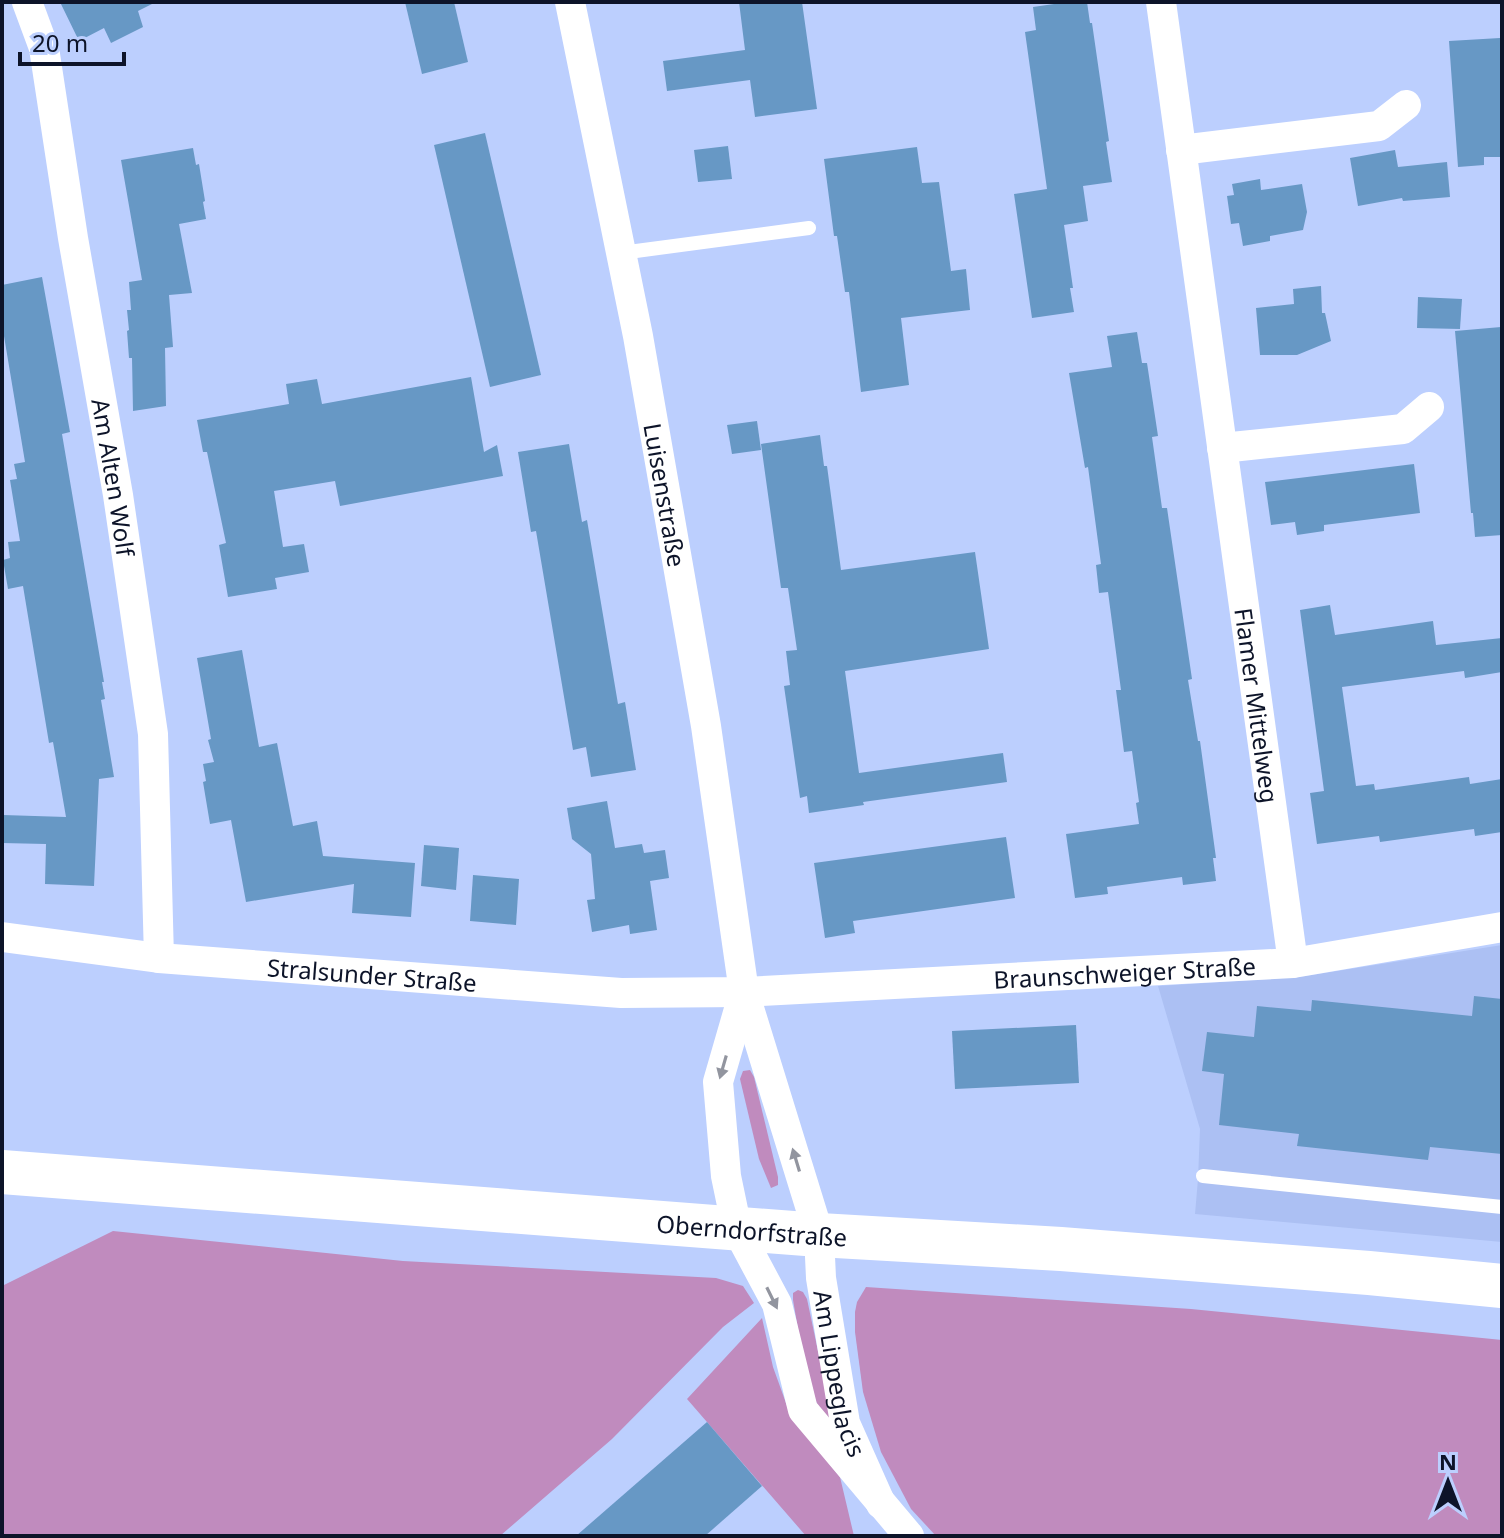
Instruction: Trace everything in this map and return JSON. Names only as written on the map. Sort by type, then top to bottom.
[{"type":"main road","name":"Oberndorfstraße","points":[[2,1172],[819,1235],[1061,1249],[1502,1286]]},
{"type":"street","name":"Am Alten Wolf","points":[[27,2],[44,48],[73,238],[118,495],[153,734],[159,958]]},
{"type":"street","name":"Luisenstraße","points":[[570,2],[638,336],[706,726],[744,992],[819,1235]]},
{"type":"street","name":"Flamer Mittelweg","points":[[1161,2],[1293,963]]},
{"type":"street","points":[[1181,150],[1379,126],[1406,105]]},
{"type":"street","points":[[1222,448],[1403,429],[1429,407]]},
{"type":"street","name":"Braunschweiger Straße","points":[[744,992],[1293,963],[1502,927]]},
{"type":"street","name":"Stralsunder Straße","points":[[2,937],[159,958],[621,993],[744,992]]},
{"type":"street","name":"Luisenstraße","points":[[737,1229],[726,1176],[718,1082],[744,992]]},
{"type":"street","name":"Am Lippeglacis","points":[[737,1229],[777,1304],[803,1410],[909,1536]]},
{"type":"street","name":"Am Lippeglacis","points":[[819,1235],[821,1278],[845,1423],[881,1504]]},
{"type":"lane","points":[[621,253],[809,228]]},
{"type":"lane","points":[[1203,1176],[1502,1207]]},
{"type":"shaded area","points":[[1502,945],[1502,1242],[1195,1214],[1200,1129],[1158,986],[1299,977]]},
{"type":"shaded area","points":[[750,1070],[778,1177],[778,1185],[771,1188],[759,1159],[740,1079],[743,1071]]},
{"type":"shaded area","points":[[113,1231],[403,1261],[716,1278],[743,1286],[754,1303],[723,1327],[612,1439],[500,1536],[2,1536],[2,1286]]},
{"type":"shaded area","points":[[866,1287],[1191,1309],[1502,1340],[1502,1536],[936,1536],[911,1509],[881,1452],[863,1392],[855,1312]]},
{"type":"shaded area","points":[[798,1290],[807,1299],[834,1427],[817,1404],[806,1375],[793,1300],[793,1293]]},
{"type":"shaded area","points":[[762,1318],[773,1367],[791,1417],[840,1477],[854,1536],[806,1536],[687,1399]]},
{"type":"building","points":[[60,2],[156,2],[138,11],[143,27],[111,43],[104,28],[79,41]]},
{"type":"building","points":[[405,2],[454,2],[468,62],[422,74]]},
{"type":"building","points":[[739,2],[802,2],[817,109],[755,117],[750,80],[667,91],[663,61],[745,50]]},
{"type":"building","points":[[1087,2],[1109,141],[1106,142],[1112,182],[1083,186],[1088,221],[1064,225],[1074,312],[1032,318],[1014,194],[1047,189],[1025,32],[1036,30],[1033,7]]},
{"type":"building","points":[[1500,38],[1502,157],[1484,157],[1484,165],[1458,167],[1449,41]]},
{"type":"building","points":[[485,133],[541,375],[490,387],[434,145]]},
{"type":"building","points":[[728,146],[732,179],[698,182],[694,150]]},
{"type":"building","points":[[917,147],[922,183],[939,182],[951,271],[966,269],[970,310],[901,318],[909,385],[861,392],[849,292],[845,292],[837,236],[834,236],[824,159]]},
{"type":"building","points":[[193,148],[196,165],[199,164],[206,219],[179,224],[192,293],[169,295],[173,347],[165,348],[166,406],[133,411],[127,310],[131,310],[129,282],[142,280],[121,160]]},
{"type":"building","points":[[1395,150],[1398,167],[1447,162],[1450,197],[1403,201],[1402,198],[1358,206],[1350,158]]},
{"type":"building","points":[[1260,179],[1261,190],[1302,184],[1307,212],[1303,230],[1270,236],[1270,241],[1243,246],[1239,223],[1231,224],[1227,196],[1234,195],[1232,184]]},
{"type":"building","points":[[42,277],[70,432],[62,434],[104,682],[105,699],[101,700],[114,777],[99,779],[94,886],[45,884],[46,844],[2,843],[3,815],[66,817],[53,742],[49,743],[23,586],[8,589],[3,560],[10,558],[8,542],[20,541],[10,480],[17,479],[14,464],[25,462],[2,324],[2,285]]},
{"type":"building","points":[[1321,286],[1322,313],[1325,313],[1331,341],[1297,355],[1260,355],[1256,308],[1294,304],[1293,289]]},
{"type":"building","points":[[1418,297],[1462,299],[1460,329],[1417,328]]},
{"type":"building","points":[[1501,327],[1502,535],[1475,537],[1455,331]]},
{"type":"building","points":[[1137,332],[1142,363],[1147,363],[1158,436],[1152,437],[1162,508],[1167,508],[1192,679],[1188,680],[1200,741],[1216,858],[1213,858],[1216,881],[1183,885],[1182,877],[1107,887],[1108,894],[1075,898],[1066,834],[1139,824],[1136,803],[1139,802],[1132,751],[1124,752],[1116,690],[1121,690],[1108,592],[1099,593],[1096,565],[1101,564],[1088,467],[1085,468],[1069,373],[1112,367],[1107,336]]},
{"type":"building","points":[[471,377],[484,452],[497,445],[503,476],[340,506],[335,481],[274,491],[283,547],[304,544],[309,572],[275,578],[277,589],[228,597],[219,545],[226,543],[197,420],[289,404],[286,384],[317,379],[322,404]]},
{"type":"building","points":[[757,421],[761,450],[732,454],[727,425]]},
{"type":"building","points":[[820,435],[841,570],[975,552],[989,649],[845,671],[859,773],[1003,753],[1007,782],[863,802],[864,805],[809,813],[807,796],[800,798],[784,686],[790,685],[786,651],[797,650],[788,588],[781,588],[761,444]]},
{"type":"building","points":[[569,444],[582,522],[587,520],[618,704],[625,702],[636,770],[591,777],[586,747],[573,750],[536,531],[531,532],[518,452]]},
{"type":"building","points":[[1414,464],[1420,513],[1324,525],[1324,531],[1297,535],[1295,522],[1271,525],[1265,482]]},
{"type":"building","points":[[1330,605],[1335,635],[1433,621],[1436,645],[1502,638],[1502,672],[1465,678],[1464,671],[1342,687],[1356,786],[1374,784],[1375,790],[1469,777],[1470,784],[1502,779],[1502,832],[1475,836],[1474,829],[1380,842],[1379,836],[1317,844],[1310,793],[1324,791],[1300,610]]},
{"type":"building","points":[[242,650],[259,747],[277,743],[293,826],[317,821],[323,856],[415,863],[411,917],[352,913],[354,884],[246,902],[231,820],[210,824],[203,764],[214,762],[197,658]]},
{"type":"building","points":[[607,801],[615,848],[642,844],[644,853],[665,850],[669,878],[650,881],[657,930],[630,934],[629,925],[592,932],[587,900],[595,899],[591,854],[572,839],[567,808]]},
{"type":"building","points":[[1006,837],[1015,898],[853,921],[855,933],[825,938],[814,863]]},
{"type":"building","points":[[424,845],[459,848],[456,890],[421,886]]},
{"type":"building","points":[[473,875],[519,879],[516,925],[470,921]]},
{"type":"building","points":[[1474,996],[1502,999],[1502,1154],[1430,1147],[1428,1160],[1297,1146],[1299,1134],[1219,1125],[1224,1074],[1202,1071],[1207,1032],[1254,1037],[1257,1006],[1311,1011],[1312,1000],[1472,1016]]},
{"type":"building","points":[[1076,1025],[1079,1083],[955,1089],[952,1031]]},
{"type":"building","points":[[707,1422],[762,1486],[705,1536],[576,1536]]}]
